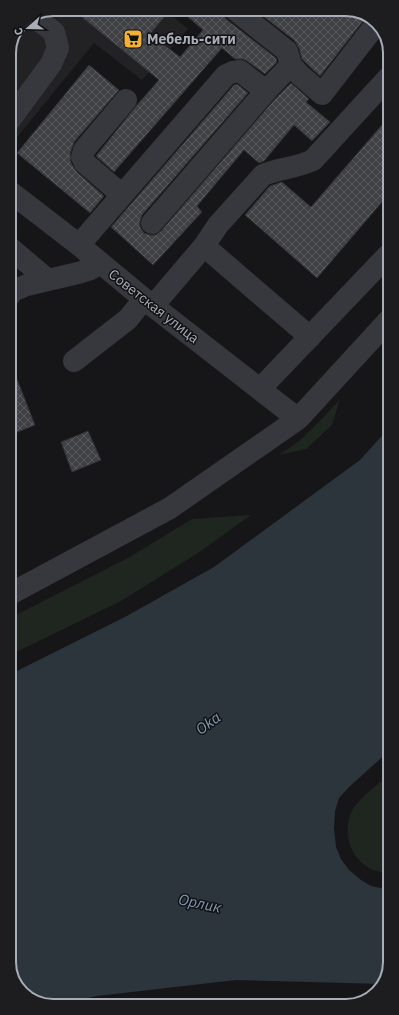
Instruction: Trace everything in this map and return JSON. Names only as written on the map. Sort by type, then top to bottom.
[{"type":"street","points":[[243,16],[287,51],[291,65],[300,76],[322,94],[373,28]]},
{"type":"street","points":[[16,111],[50,64],[58,48],[54,32],[37,20]]},
{"type":"street","points":[[152,223],[266,91],[291,65]]},
{"type":"street","points":[[79,245],[226,75],[232,72],[240,71],[266,91]]},
{"type":"street","points":[[74,361],[148,302],[204,246],[218,225],[263,175],[313,160],[383,83]]},
{"type":"street","points":[[122,195],[85,163],[82,157],[84,150],[126,100]]},
{"type":"street","name":"Советская улица","points":[[16,196],[298,419]]},
{"type":"street","points":[[204,246],[310,337]]},
{"type":"street","points":[[16,253],[48,280]]},
{"type":"street","points":[[260,389],[383,261]]},
{"type":"street","points":[[16,290],[27,284],[91,269],[99,262]]},
{"type":"street","points":[[16,591],[170,508],[298,419],[383,326]]},
{"type":"shaded area","points":[[53,16],[172,16],[188,29],[142,80],[94,43],[16,138],[17,43],[24,30],[34,21]]},
{"type":"shaded area","points":[[340,399],[332,425],[306,449],[279,455],[298,442]]},
{"type":"shaded area","points":[[251,515],[198,553],[121,601],[16,652],[16,615],[128,558],[192,519]]},
{"type":"shaded area","points":[[383,780],[383,872],[371,869],[357,858],[348,835],[349,818],[352,811],[369,791]]},
{"type":"water","points":[[383,435],[383,756],[339,798],[335,811],[334,829],[336,847],[341,859],[349,870],[371,886],[383,889],[383,967],[377,983],[236,980],[97,996],[83,999],[50,999],[34,994],[22,983],[16,967],[16,672],[125,617],[214,567],[360,460]]},
{"type":"building","points":[[81,16],[165,16],[150,34],[180,57],[203,30],[187,16],[224,16],[276,58],[277,62],[265,74],[243,59],[235,59],[222,48],[114,172],[96,156],[159,80]]},
{"type":"building","points":[[263,16],[349,16],[364,20],[320,76],[302,59],[295,41]]},
{"type":"building","points":[[89,65],[119,90],[74,142],[70,154],[71,163],[77,172],[104,196],[90,213],[17,153]]},
{"type":"building","points":[[291,83],[309,99],[306,102],[330,122],[312,141],[294,125],[264,161],[259,163],[244,150],[197,206],[202,212],[153,265],[111,227],[234,85],[237,84],[248,93],[142,215],[140,227],[144,233],[156,235],[161,231],[275,99]]},
{"type":"building","points":[[383,124],[383,201],[317,278],[245,215],[270,186],[282,182],[311,207]]},
{"type":"building","points":[[16,377],[35,425],[16,433]]},
{"type":"building","points":[[88,431],[101,460],[72,472],[61,442]]},
{"type":"place","name":"Мебель-сити","points":[[133,39]]},
{"type":"water label","name":"Oka","points":[[208,723]]},
{"type":"water label","name":"Орлик","points":[[200,903]]}]
